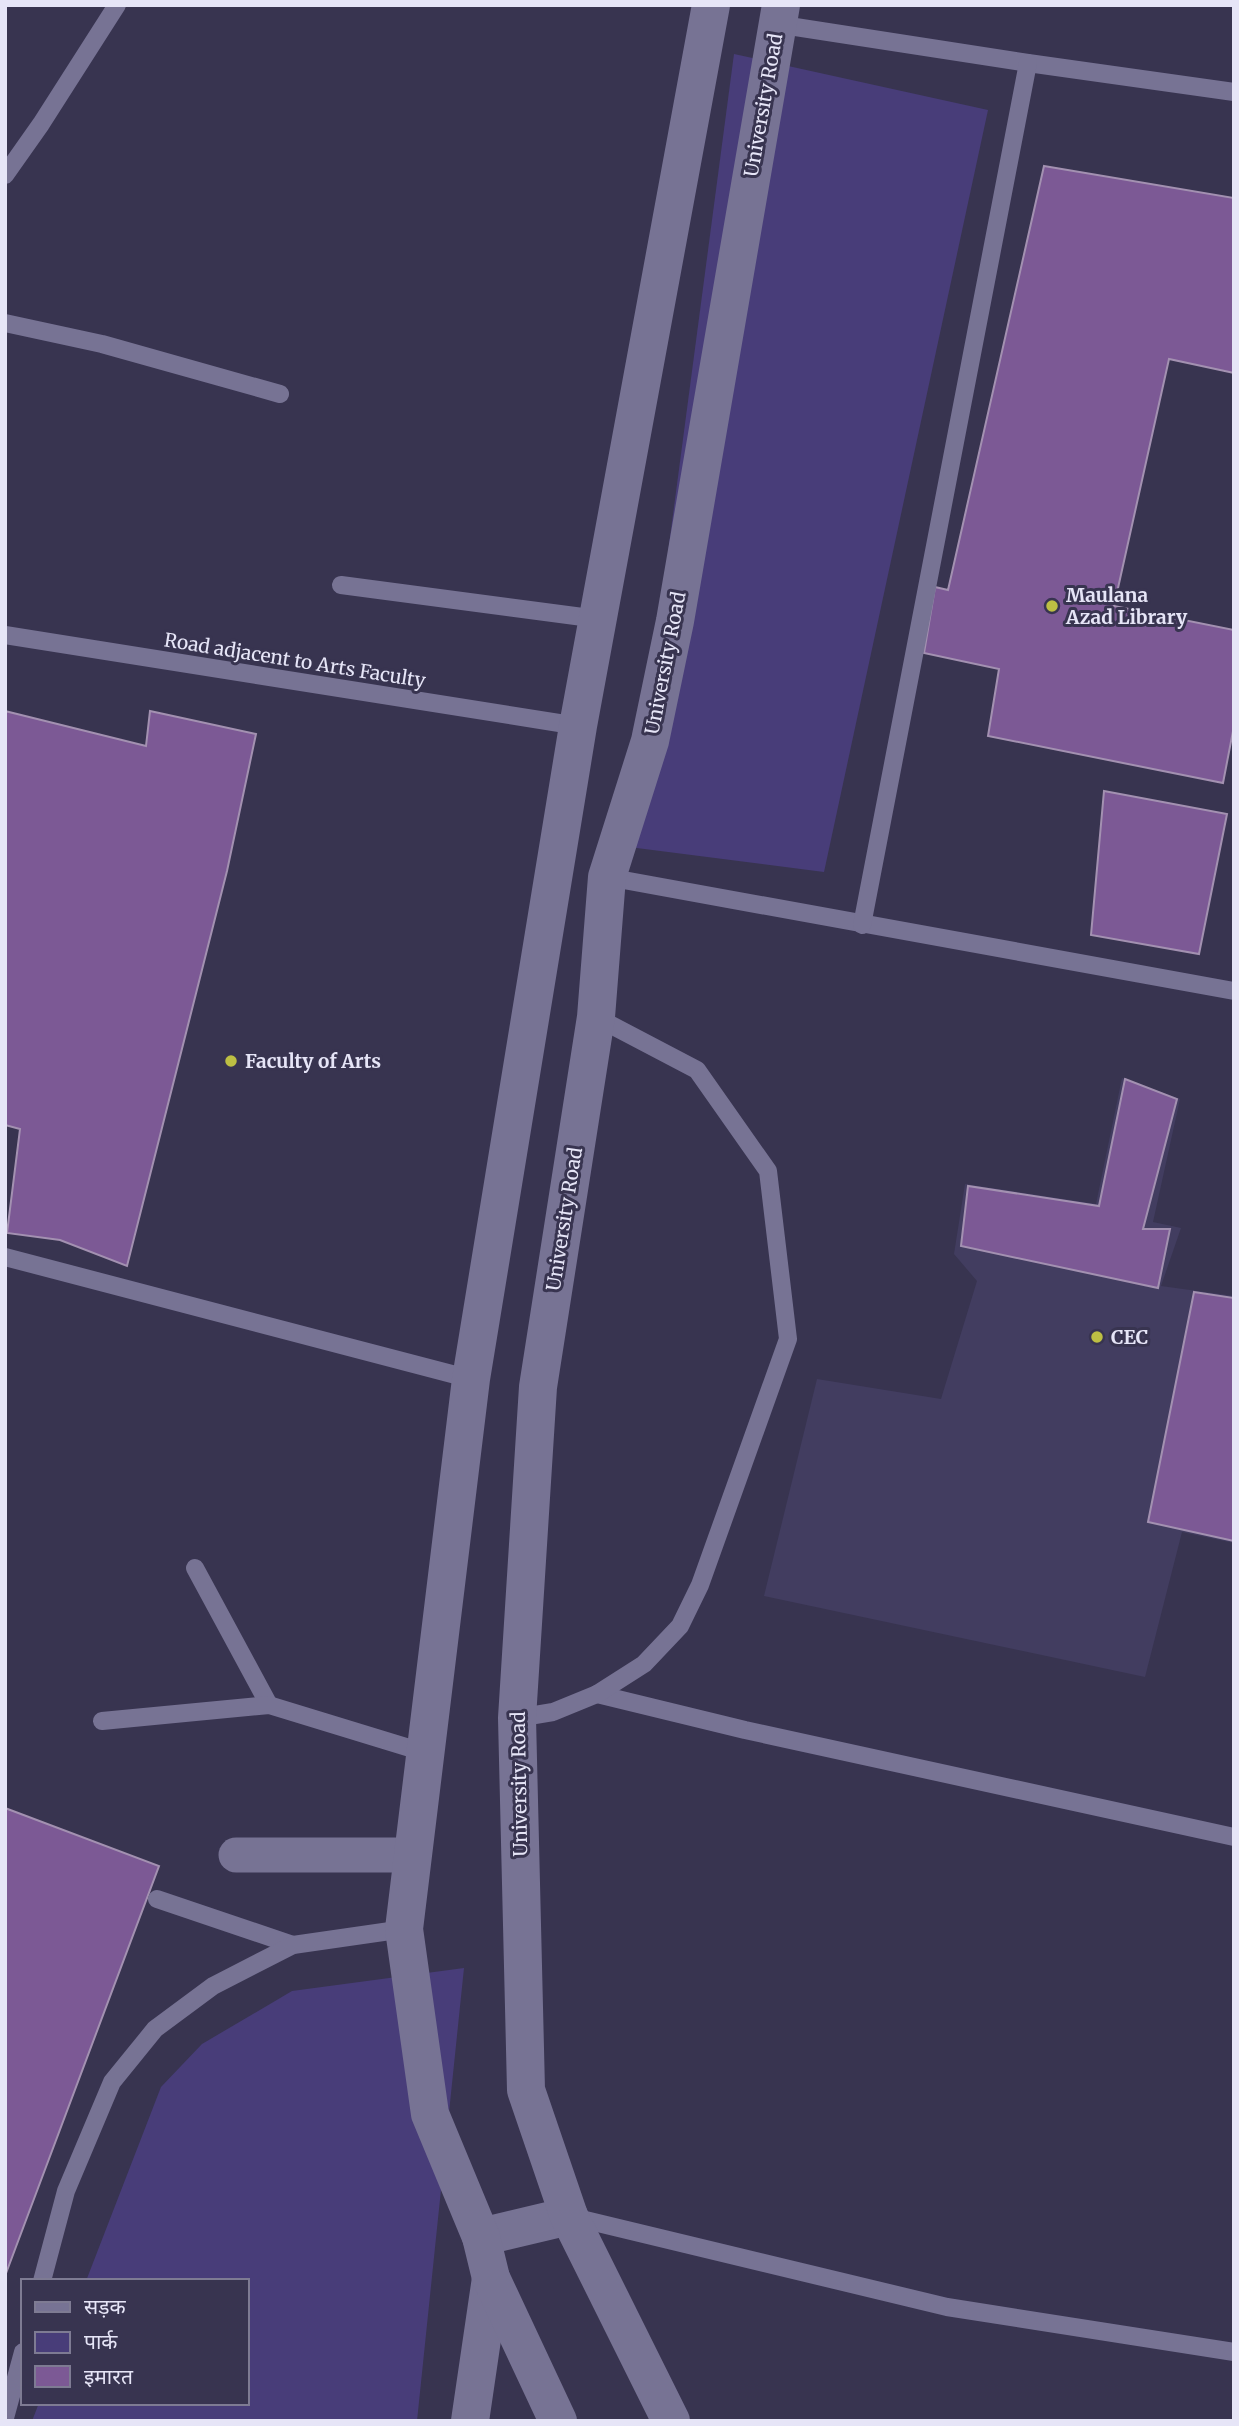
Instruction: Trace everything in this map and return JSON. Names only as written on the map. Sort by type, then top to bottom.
[{"type":"main road","points":[[558,2421],[491,2278],[481,2237],[430,2114],[404,1929],[471,1379],[578,726],[711,5]]},
{"type":"main road","name":"University Road","points":[[671,2421],[569,2216],[526,2090],[517,1718],[538,1387],[596,1017],[607,877],[650,741],[675,621],[778,15]]},
{"type":"main road","points":[[481,2237],[569,2216]]},
{"type":"main road","points":[[470,2421],[491,2278]]},
{"type":"street","points":[[236,1855],[413,1855]]},
{"type":"lane","points":[[5,175],[117,5]]},
{"type":"lane","points":[[778,15],[1028,63],[1234,92]]},
{"type":"lane","points":[[862,925],[1028,63]]},
{"type":"lane","points":[[5,323],[102,344],[280,394]]},
{"type":"lane","points":[[341,585],[598,620]]},
{"type":"lane","name":"Road adjacent to Arts Faculty","points":[[5,635],[578,726]]},
{"type":"lane","points":[[607,877],[1234,991]]},
{"type":"lane","points":[[517,1718],[553,1712],[597,1694],[644,1664],[680,1626],[700,1585],[788,1339],[768,1171],[697,1070],[596,1017]]},
{"type":"lane","points":[[5,1257],[471,1379]]},
{"type":"lane","points":[[195,1569],[269,1705]]},
{"type":"lane","points":[[597,1694],[772,1736],[1234,1837]]},
{"type":"lane","points":[[102,1721],[269,1705],[426,1753]]},
{"type":"lane","points":[[157,1899],[293,1945]]},
{"type":"lane","points":[[43,2279],[66,2191],[112,2082],[155,2029],[213,1986],[293,1945],[404,1929]]},
{"type":"lane","points":[[569,2216],[947,2307],[1234,2352]]},
{"type":"lane","points":[[5,2418],[21,2360]]},
{"type":"shaded area","name":"CEC","points":[[1122,1078],[1180,1099],[1153,1222],[1181,1228],[1161,1286],[1234,1296],[1234,1543],[1182,1532],[1145,1677],[764,1596],[817,1379],[941,1399],[977,1281],[954,1254],[965,1184],[1096,1204]]},
{"type":"green space","points":[[734,54],[988,110],[824,872],[629,847]]},
{"type":"green space","points":[[464,1968],[417,2421],[32,2421],[38,2405],[248,2405],[248,2279],[87,2279],[161,2087],[202,2044],[292,1991]]},
{"type":"building","points":[[1044,166],[1234,198],[1234,373],[1169,359],[1114,606],[1234,630],[1234,726],[1223,783],[988,736],[999,669],[924,653],[935,587],[948,590]]},
{"type":"building","points":[[5,711],[146,746],[150,711],[256,734],[227,871],[127,1266],[60,1240],[7,1233],[20,1129],[5,1125]]},
{"type":"building","points":[[1104,791],[1227,814],[1199,954],[1091,935]]},
{"type":"building","points":[[1125,1079],[1177,1099],[1143,1229],[1170,1229],[1158,1288],[961,1246],[968,1186],[1099,1206]]},
{"type":"building","points":[[1194,1292],[1234,1298],[1234,1541],[1148,1522]]},
{"type":"building","points":[[5,1808],[159,1866],[5,2276]]},
{"type":"place","name":"Maulana Azad Library","points":[[1052,606]]},
{"type":"place","name":"Faculty of Arts","points":[[231,1061]]},
{"type":"place","name":"CEC","points":[[1097,1337]]}]
